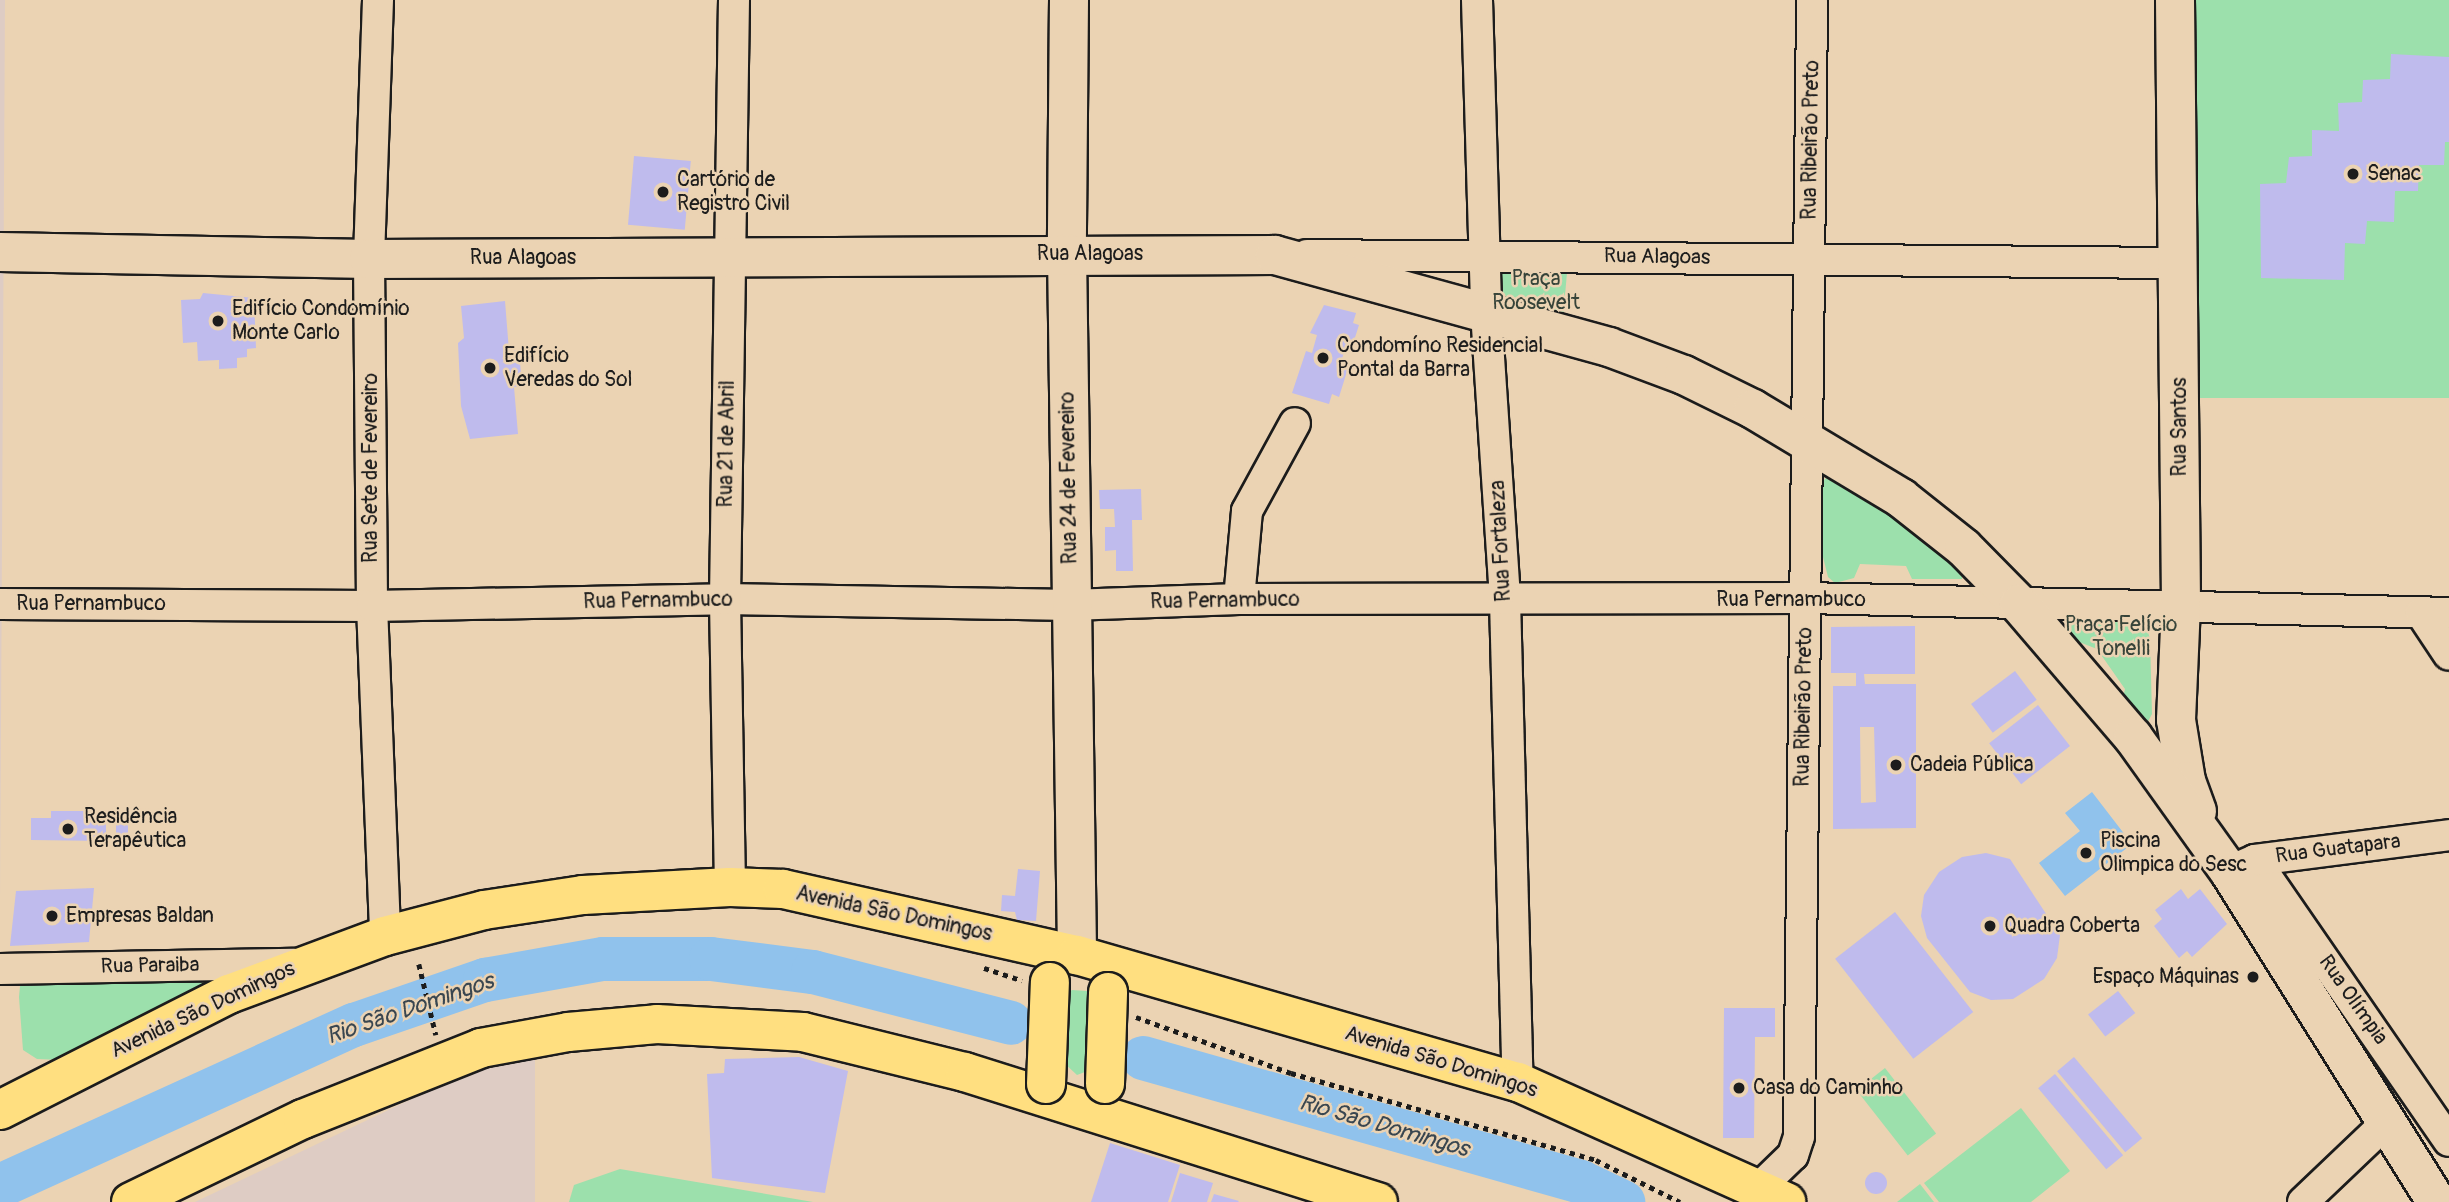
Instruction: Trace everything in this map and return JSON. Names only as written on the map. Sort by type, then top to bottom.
[{"type":"main road","name":"Avenida São Domingos","points":[[0,1110],[229,993],[301,964],[385,936],[484,910],[583,895],[730,887],[783,889],[856,903],[1079,969],[1518,1082],[1773,1195]]},
{"type":"main road","points":[[1046,1091],[1079,969]]},
{"type":"main road","points":[[1079,969],[1104,1101]]},
{"type":"main road","points":[[131,1202],[387,1082],[481,1048],[568,1032],[657,1024],[803,1032],[1046,1091],[1104,1101],[1378,1202]]},
{"type":"street","name":"Rua Sete de Fevereiro","points":[[378,0],[369,259],[372,606],[385,936]]},
{"type":"street","name":"Rua 21 de Abril","points":[[730,887],[725,599],[733,0]]},
{"type":"street","name":"Rua 24 de Fevereiro","points":[[1069,0],[1067,253],[1070,606],[1079,969]]},
{"type":"street","name":"Rua Fortaleza","points":[[1477,0],[1486,312],[1504,600],[1518,1082]]},
{"type":"street","name":"Rua Ribeirão Preto","points":[[1773,1195],[1800,1137],[1812,0]]},
{"type":"street","name":"Rua Santos","points":[[2175,0],[2180,263],[2181,605],[2176,720],[2186,781],[2232,860]]},
{"type":"street","name":"Rua Alagoas","points":[[0,252],[369,259],[1067,253],[1484,254],[1809,261],[2180,263]]},
{"type":"street","points":[[1275,255],[1609,347],[1684,375],[1753,409],[1901,498],[1964,548],[2019,604],[2133,737],[2232,860],[2437,1202]]},
{"type":"street","points":[[1239,599],[1247,511],[1294,423]]},
{"type":"street","name":"Rua Pernambuco","points":[[0,604],[372,606],[725,599],[1070,606],[1239,599],[1805,598],[2435,613]]},
{"type":"street","points":[[2435,613],[2449,655]]},
{"type":"street","points":[[2133,737],[2160,740],[2171,733],[2176,720]]},
{"type":"street","name":"Rua Guatapara","points":[[2232,860],[2449,835]]},
{"type":"street","name":"Rua Olímpia","points":[[2232,860],[2449,1141]]},
{"type":"street","name":"Rua Paraiba","points":[[0,969],[301,964]]},
{"type":"street","points":[[2303,1202],[2394,1134]]},
{"type":"street","points":[[2394,1134],[2424,1202]]},
{"type":"path","points":[[419,964],[436,1036]]},
{"type":"shaded area","points":[[0,0],[5,0],[0,901]]},
{"type":"shaded area","points":[[535,1053],[535,1202],[195,1202],[483,1065]]},
{"type":"green space","points":[[2190,0],[2449,0],[2449,398],[2190,398]]},
{"type":"green space","name":"Praça Roosevelt","points":[[1501,260],[1568,261],[1562,330],[1502,313]]},
{"type":"green space","points":[[1831,473],[1942,546],[1962,572],[1962,579],[1912,579],[1906,566],[1860,564],[1854,578],[1835,583],[1828,577],[1818,537],[1822,482]]},
{"type":"green space","name":"Praça Felício Tonelli","points":[[2136,613],[2145,621],[2150,639],[2152,714],[2145,727],[2122,702],[2125,689],[2097,649],[2074,640],[2066,626],[2066,618]]},
{"type":"green space","points":[[202,979],[206,985],[61,1060],[37,1059],[23,1050],[19,997],[20,986],[28,982]]},
{"type":"green space","points":[[1072,990],[1087,991],[1094,996],[1090,1070],[1077,1075],[1062,1061],[1064,996]]},
{"type":"green space","points":[[1885,1068],[1936,1133],[1908,1156],[1857,1090]]},
{"type":"green space","points":[[2021,1108],[2070,1171],[2031,1202],[1939,1202],[1924,1183]]},
{"type":"green space","points":[[620,1169],[813,1202],[569,1202],[574,1185]]},
{"type":"green space","points":[[1920,1184],[1934,1202],[1897,1202]]},
{"type":"water","name":"Piscina Olimpica do Sesc","points":[[2092,792],[2132,844],[2065,896],[2039,863],[2080,831],[2065,813]]},
{"type":"building","name":"Senac","points":[[2391,54],[2449,57],[2449,142],[2445,142],[2444,165],[2419,165],[2418,191],[2395,191],[2394,222],[2367,221],[2365,244],[2345,243],[2344,280],[2261,278],[2260,184],[2286,183],[2289,157],[2312,156],[2312,130],[2339,131],[2338,103],[2362,102],[2363,80],[2390,79]]},
{"type":"building","name":"Cartório de Registro Civil","points":[[634,156],[691,161],[685,230],[628,225]]},
{"type":"building","name":"Edifício Condomínio Monte Carlo","points":[[203,293],[254,298],[256,348],[247,349],[247,357],[237,358],[237,368],[219,369],[219,360],[198,361],[197,342],[183,343],[181,300],[200,299]]},
{"type":"building","name":"Edifício Veredas do Sol","points":[[505,301],[509,351],[519,350],[522,386],[514,387],[518,434],[470,439],[461,406],[458,343],[464,338],[461,306]]},
{"type":"building","name":"Condomíno Residencial Pontal da Barra","points":[[1324,305],[1356,313],[1353,323],[1359,325],[1351,350],[1345,349],[1341,362],[1349,365],[1339,397],[1332,394],[1329,404],[1292,393],[1306,351],[1312,353],[1317,335],[1310,333]]},
{"type":"building","points":[[1141,489],[1142,520],[1132,520],[1133,571],[1116,571],[1116,550],[1105,551],[1105,527],[1115,527],[1114,509],[1100,509],[1099,490]]},
{"type":"building","name":"Cadeia Pública","points":[[1915,626],[1915,674],[1864,674],[1865,684],[1916,684],[1916,828],[1833,829],[1833,686],[1856,686],[1856,673],[1831,673],[1831,627]],"holes":[[[1860,727],[1874,727],[1876,802],[1861,803]]]},
{"type":"building","points":[[2015,671],[2037,700],[1993,733],[1971,704]]},
{"type":"building","points":[[2038,705],[2070,746],[2021,784],[1989,743]]},
{"type":"building","name":"Residência Terapêutica","points":[[51,811],[106,811],[106,841],[31,840],[31,818],[51,818]]},
{"type":"building","points":[[116,812],[128,812],[128,840],[116,840]]},
{"type":"building","name":"Quadra Coberta","points":[[1986,853],[2010,859],[2060,935],[2057,958],[2044,979],[2013,999],[1991,1000],[1970,992],[1927,938],[1921,916],[1924,895],[1939,872],[1962,857]]},
{"type":"building","points":[[1018,869],[1040,871],[1036,921],[1017,920],[1015,912],[1001,911],[1002,895],[1015,896]]},
{"type":"building","name":"Empresas Baldan","points":[[94,888],[89,942],[10,946],[16,891]]},
{"type":"building","points":[[2181,889],[2188,899],[2200,889],[2227,924],[2192,957],[2187,951],[2179,958],[2154,926],[2162,919],[2155,910]]},
{"type":"building","points":[[1895,912],[1973,1012],[1913,1059],[1835,959]]},
{"type":"building","points":[[2118,991],[2135,1013],[2105,1036],[2088,1014]]},
{"type":"building","name":"Casa do Caminho","points":[[1724,1008],[1775,1008],[1775,1037],[1755,1037],[1754,1138],[1723,1138]]},
{"type":"building","points":[[799,1057],[848,1071],[825,1193],[712,1178],[707,1074],[724,1073],[725,1059]]},
{"type":"building","points":[[2074,1057],[2142,1138],[2125,1152],[2057,1071]]},
{"type":"building","points":[[2055,1074],[2123,1155],[2106,1169],[2038,1088]]},
{"type":"building","points":[[1110,1143],[1180,1165],[1168,1202],[1091,1202]]},
{"type":"building","points":[[1876,1172],[1884,1175],[1887,1183],[1884,1191],[1876,1194],[1868,1191],[1865,1183],[1868,1175]]},
{"type":"building","points":[[1180,1173],[1213,1183],[1207,1202],[1171,1202]]},
{"type":"building","points":[[1214,1194],[1239,1201],[1211,1202]]},
{"type":"waterway","name":"Rio São Domingos","points":[[0,1186],[354,1025],[485,980],[603,959],[711,959],[813,972],[1011,1023]]},
{"type":"waterway","name":"Rio São Domingos","points":[[1143,1058],[1581,1182],[1623,1202]]},
{"type":"place","name":"Senac","points":[[2353,174]]},
{"type":"place","name":"Cartório de Registro Civil","points":[[663,192]]},
{"type":"place","name":"Edifício Condomínio Monte Carlo","points":[[218,321]]},
{"type":"place","name":"Condomíno Residencial Pontal da Barra","points":[[1323,358]]},
{"type":"place","name":"Edifício Veredas do Sol","points":[[490,368]]},
{"type":"place","name":"Cadeia Pública","points":[[1896,765]]},
{"type":"place","name":"Residência Terapêutica","points":[[68,829]]},
{"type":"place","name":"Piscina Olimpica do Sesc","points":[[2086,853]]},
{"type":"place","name":"Empresas Baldan","points":[[52,916]]},
{"type":"place","name":"Quadra Coberta","points":[[1990,926]]},
{"type":"place","name":"Espaço Máquinas","points":[[2253,977]]},
{"type":"place","name":"Casa do Caminho","points":[[1739,1088]]}]
